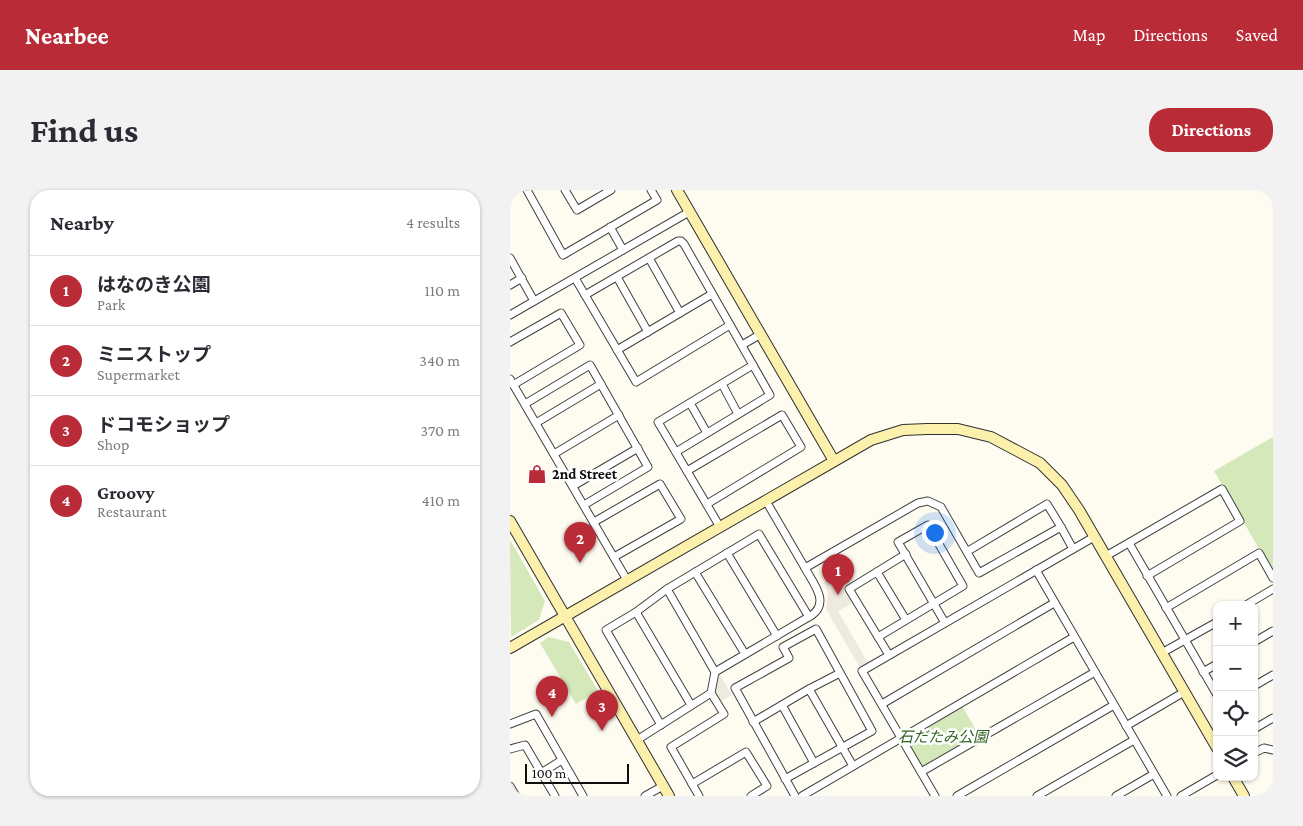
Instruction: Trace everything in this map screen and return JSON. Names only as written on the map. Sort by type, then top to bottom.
[{"type":"street","points":[[526,190],[564,255],[657,200],[651,190]]},
{"type":"street","points":[[565,190],[577,210],[611,190]]},
{"type":"street","points":[[676,190],[834,461]]},
{"type":"street","points":[[510,315],[689,212]]},
{"type":"street","points":[[610,227],[623,250]]},
{"type":"street","points":[[585,295],[681,241],[742,345],[770,395],[676,452]]},
{"type":"street","points":[[510,258],[534,301]]},
{"type":"street","points":[[649,258],[680,313]]},
{"type":"street","points":[[617,277],[648,332]]},
{"type":"street","points":[[510,285],[522,278]]},
{"type":"street","points":[[575,278],[636,382],[730,325]]},
{"type":"street","points":[[617,350],[712,294]]},
{"type":"street","points":[[510,342],[561,313],[580,345],[512,382],[627,580]]},
{"type":"street","points":[[742,345],[761,334]]},
{"type":"street","points":[[720,527],[658,422],[753,365]]},
{"type":"street","points":[[525,404],[590,366],[601,384],[648,467],[584,505]]},
{"type":"street","points":[[536,423],[601,384]]},
{"type":"street","points":[[722,384],[738,414]]},
{"type":"street","points":[[690,403],[707,433]]},
{"type":"street","points":[[554,454],[619,415]]},
{"type":"street","points":[[687,472],[782,415],[801,447],[707,504]]},
{"type":"street","points":[[510,648],[871,440],[903,430],[958,428],[991,436],[1040,462],[1062,485],[1106,556],[1213,741]]},
{"type":"street","points":[[573,486],[638,448]]},
{"type":"street","points":[[594,522],[660,484],[681,519],[614,557]]},
{"type":"street","points":[[1106,556],[1222,489],[1240,521],[1147,576]]},
{"type":"street","points":[[715,672],[777,636],[818,609],[820,599],[818,590],[766,501]]},
{"type":"street","points":[[805,568],[918,503],[928,501],[941,507],[979,573],[1061,527]]},
{"type":"street","points":[[968,551],[1047,504],[1073,549]]},
{"type":"street","points":[[510,521],[669,796]]},
{"type":"street","points":[[878,637],[934,603],[963,586],[928,525],[898,542],[906,554],[934,603],[945,623]]},
{"type":"street","points":[[660,725],[606,630],[636,612],[667,589],[759,534],[809,616]]},
{"type":"street","points":[[935,796],[862,670],[1094,536]]},
{"type":"street","points":[[1129,543],[1215,691]]},
{"type":"street","points":[[727,553],[777,636]]},
{"type":"street","points":[[1166,608],[1259,553],[1273,578]]},
{"type":"street","points":[[889,655],[849,589],[906,554]]},
{"type":"street","points":[[1036,570],[1167,796]]},
{"type":"street","points":[[696,572],[745,654]]},
{"type":"street","points":[[877,572],[906,620]]},
{"type":"street","points":[[667,589],[715,672],[711,693],[724,714],[671,747],[699,796]]},
{"type":"street","points":[[1253,601],[1273,589]]},
{"type":"street","points":[[882,704],[1054,603]]},
{"type":"street","points":[[636,612],[691,706]]},
{"type":"street","points":[[1167,650],[1213,624]]},
{"type":"street","points":[[785,779],[872,730],[816,629],[783,647],[789,658],[735,688],[753,722],[785,779],[795,796]]},
{"type":"street","points":[[1258,640],[1273,631]]},
{"type":"street","points":[[802,796],[1074,637]]},
{"type":"street","points":[[1203,672],[1213,666]]},
{"type":"street","points":[[921,772],[1095,672]]},
{"type":"street","points":[[753,722],[840,673]]},
{"type":"street","points":[[1258,684],[1273,675]]},
{"type":"street","points":[[809,689],[853,766]]},
{"type":"street","points":[[637,740],[711,693]]},
{"type":"street","points":[[1126,726],[1179,695]]},
{"type":"street","points":[[782,705],[814,763]]},
{"type":"street","points":[[957,796],[1114,705]]},
{"type":"street","points":[[510,724],[536,714],[583,796]]},
{"type":"street","points":[[1258,727],[1273,718]]},
{"type":"street","points":[[1037,796],[1134,740]]},
{"type":"street","points":[[510,749],[524,745],[555,796]]},
{"type":"street","points":[[1258,751],[1264,748],[1273,750]]},
{"type":"street","points":[[692,784],[746,752],[767,786],[751,796]]},
{"type":"street","points":[[541,773],[562,760]]},
{"type":"street","points":[[1116,796],[1154,774]]},
{"type":"street","points":[[1181,796],[1213,777]]},
{"type":"street","points":[[1236,781],[1244,796]]},
{"type":"street","points":[[510,786],[516,796]]},
{"type":"street","points":[[646,796],[663,786]]},
{"type":"green space","points":[[1273,437],[1273,573],[1214,471]]},
{"type":"green space","points":[[510,540],[545,601],[539,620],[511,637]]},
{"type":"green space","points":[[549,637],[569,642],[598,691],[576,704],[540,643]]},
{"type":"green space","name":"石だたみ公園","points":[[962,706],[979,735],[925,768],[921,767],[905,741],[906,739]]},
{"type":"shaded area","points":[[835,575],[854,602],[838,611],[868,663],[860,668],[826,609],[828,593],[824,582]]},
{"type":"shaded area","points":[[719,673],[732,695],[720,702],[714,690],[715,679]]},
{"type":"place","name":"2nd Street","points":[[537,474]]},
{"type":"place","name":"ミニストップ","points":[[580,563]]},
{"type":"place","name":"はなのき公園","points":[[838,595]]},
{"type":"place","name":"Groovy","points":[[552,717]]},
{"type":"place","name":"ドコモショップ","points":[[602,731]]}]
